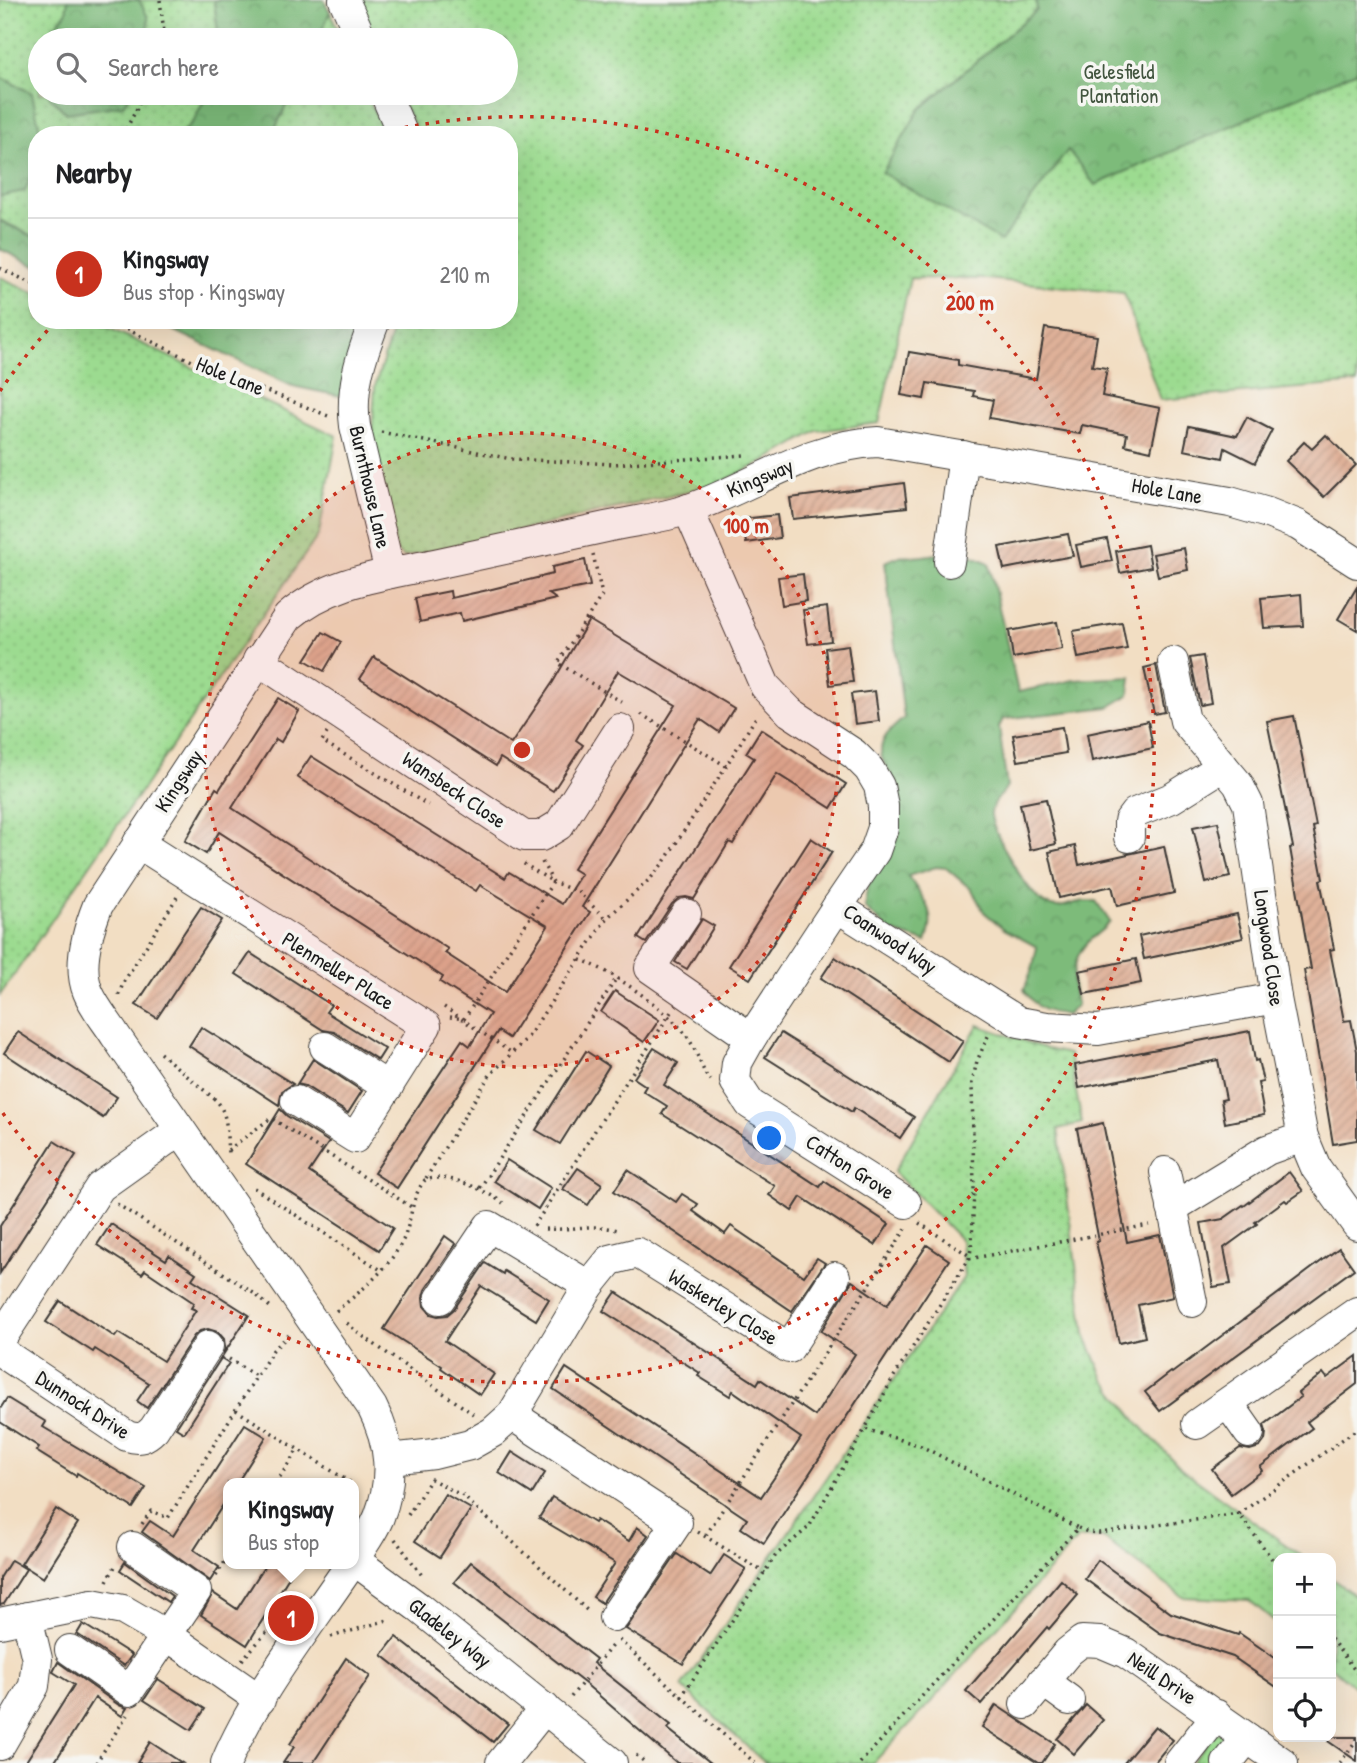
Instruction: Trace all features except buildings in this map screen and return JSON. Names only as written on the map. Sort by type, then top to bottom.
[{"type":"street","points":[[344,0],[357,28]]},
{"type":"street","points":[[390,105],[399,126]]},
{"type":"street","name":"Burnthouse Lane","points":[[372,329],[352,403],[390,573]]},
{"type":"street","name":"Kingsway","points":[[359,1551],[379,1518],[386,1492],[390,1459],[384,1429],[87,991],[84,967],[89,926],[98,905],[288,617],[304,603],[329,589],[390,573],[688,509],[841,445],[877,442],[964,456]]},
{"type":"street","points":[[957,546],[964,456]]},
{"type":"street","name":"Hole Lane","points":[[964,456],[1230,502],[1268,513],[1298,526],[1357,563]]},
{"type":"street","name":"Coanwood Way","points":[[688,509],[765,686],[790,712],[854,754],[869,769],[879,786],[883,828],[874,851],[837,907],[1019,1022],[1047,1027],[1098,1030],[1276,998]]},
{"type":"street","name":"Wansbeck Close","points":[[258,660],[524,836],[541,836],[559,825],[625,718]]},
{"type":"street","name":"Longwood Close","points":[[1173,662],[1185,721],[1238,784],[1248,804],[1276,998],[1303,1137],[1316,1168],[1357,1226]]},
{"type":"street","points":[[1129,837],[1129,821],[1135,813],[1172,798],[1223,766]]},
{"type":"street","name":"Plenmeller Place","points":[[138,843],[426,1026],[355,1138],[296,1101]]},
{"type":"street","name":"Catton Grove","points":[[837,907],[751,1038],[737,1063],[734,1080],[750,1104],[906,1203]]},
{"type":"street","points":[[686,914],[650,968],[751,1038]]},
{"type":"street","points":[[325,1047],[388,1087]]},
{"type":"street","points":[[0,1340],[100,1187],[180,1130]]},
{"type":"street","points":[[1174,1214],[1267,1150],[1303,1137]]},
{"type":"street","points":[[1165,1172],[1192,1301]]},
{"type":"street","points":[[440,1299],[489,1226],[589,1286]]},
{"type":"street","name":"Waskerley Close","points":[[502,1423],[589,1286],[611,1260],[638,1253],[789,1348],[835,1277]]},
{"type":"street","points":[[1197,1424],[1357,1312]]},
{"type":"street","name":"Dunnock Drive","points":[[0,1351],[127,1436],[137,1439],[146,1437],[154,1429],[208,1346]]},
{"type":"street","points":[[1228,1403],[1249,1433]]},
{"type":"street","points":[[390,1459],[434,1454],[470,1445],[502,1423],[677,1523],[606,1619]]},
{"type":"street","points":[[69,1650],[129,1691],[196,1591],[131,1545]]},
{"type":"street","name":"Gladeley Way","points":[[359,1565],[418,1607],[612,1763]]},
{"type":"street","name":"Kingsway","points":[[226,1763],[260,1700],[348,1569]]},
{"type":"street","points":[[0,1745],[34,1686],[37,1659],[13,1620],[92,1604],[123,1610],[168,1636],[260,1700]]},
{"type":"street","name":"Neill Drive","points":[[1069,1700],[1034,1692],[1068,1651],[1082,1640],[1101,1642],[1126,1653],[1283,1763]]},
{"type":"street","points":[[501,1763],[550,1713]]},
{"type":"street","points":[[1179,1763],[1217,1715]]},
{"type":"street","points":[[1227,1763],[1247,1738]]},
{"type":"path","points":[[160,0],[164,28]]},
{"type":"path","points":[[128,126],[139,105]]},
{"type":"path","points":[[0,268],[28,282]]},
{"type":"path","name":"Hole Lane","points":[[126,329],[192,361],[355,426],[511,459],[614,464],[749,455]]},
{"type":"path","points":[[588,531],[602,595],[558,663],[625,718],[640,713],[726,766]]},
{"type":"path","points":[[425,1180],[490,1075],[528,1037],[606,919],[651,878],[771,693]]},
{"type":"path","points":[[339,713],[322,741],[438,811]]},
{"type":"path","points":[[519,861],[553,882],[578,892],[606,919]]},
{"type":"path","points":[[119,1001],[123,983],[190,876]]},
{"type":"path","points":[[464,1019],[553,882]]},
{"type":"path","points":[[580,960],[600,967],[668,1016],[685,1032],[706,1075],[716,1084]]},
{"type":"path","points":[[480,1188],[617,979]]},
{"type":"path","points":[[522,1246],[684,991]]},
{"type":"path","points":[[681,1697],[776,1556],[809,1527],[893,1378],[970,1257],[974,1189],[972,1083],[977,1061],[1001,1013]]},
{"type":"path","points":[[158,1051],[224,1110],[227,1119],[228,1157]]},
{"type":"path","points":[[228,1150],[271,1118],[414,1208]]},
{"type":"path","points":[[251,1186],[382,1270]]},
{"type":"path","points":[[97,1192],[255,1294],[273,1310]]},
{"type":"path","points":[[706,1535],[912,1219],[970,1257],[1174,1214]]},
{"type":"path","points":[[335,1312],[356,1332],[473,1414],[502,1423]]},
{"type":"path","points":[[92,1604],[150,1511],[168,1518],[274,1350],[292,1332],[286,1323]]},
{"type":"path","points":[[208,1346],[257,1377]]},
{"type":"path","points":[[236,1410],[343,1478]]},
{"type":"path","points":[[865,1429],[921,1446],[1078,1528],[1099,1533],[1240,1514],[1357,1429]]},
{"type":"path","points":[[279,1478],[298,1449]]},
{"type":"path","points":[[408,1514],[431,1479],[463,1496],[606,1619]]},
{"type":"path","points":[[1240,1514],[1273,1560]]},
{"type":"path","points":[[677,1523],[706,1535],[765,1573]]},
{"type":"path","points":[[860,1763],[1078,1528]]},
{"type":"path","points":[[230,1679],[239,1664],[286,1611],[326,1638],[394,1618]]},
{"type":"path","points":[[550,1713],[618,1638],[755,1763]]},
{"type":"path","points":[[1336,1646],[1357,1673]]},
{"type":"path","points":[[1340,1763],[1357,1739]]},
{"type":"green space","points":[[0,0],[214,0],[218,28],[28,28],[28,105],[202,105],[189,126],[28,126],[28,234],[0,220]]},
{"type":"green space","points":[[68,0],[139,0],[148,17],[148,28],[53,28],[66,13]]},
{"type":"green space","points":[[214,0],[324,0],[330,12],[323,28],[218,28]]},
{"type":"green space","points":[[356,0],[1036,0],[1037,10],[919,110],[1068,149],[1095,185],[1357,71],[1357,383],[1160,400],[1124,293],[987,279],[910,278],[879,423],[817,431],[713,486],[404,557],[397,552],[371,450],[375,386],[393,329],[518,329],[518,126],[414,126],[404,105],[518,105],[518,28],[368,28]]},
{"type":"green space","name":"Gelesfield Plantation","points":[[1036,0],[1357,0],[1357,71],[1095,185],[1068,150],[1001,241],[882,173],[919,110],[1037,10]]},
{"type":"green space","points":[[330,12],[337,28],[323,28]]},
{"type":"green space","points":[[0,77],[28,91],[28,105],[35,105],[39,126],[28,126],[28,184],[25,191],[0,196]]},
{"type":"green space","points":[[58,105],[123,105],[66,113]]},
{"type":"green space","points":[[202,105],[286,105],[276,126],[189,126]]},
{"type":"green space","points":[[286,105],[371,105],[381,126],[276,126]]},
{"type":"green space","points":[[0,221],[28,234],[28,263],[0,249]]},
{"type":"green space","points":[[0,277],[28,290],[28,329],[111,329],[337,436],[319,534],[0,995]]},
{"type":"green space","points":[[171,329],[360,329],[341,396],[292,386]]},
{"type":"green space","points":[[962,551],[989,563],[1018,692],[1074,680],[1131,677],[1129,695],[1109,707],[1003,719],[999,727],[1007,787],[994,804],[991,815],[1005,850],[1040,900],[1057,907],[1096,901],[1110,922],[1080,951],[1073,982],[1077,1005],[1067,1015],[1042,1009],[1024,990],[1037,947],[1004,929],[984,912],[972,890],[946,868],[936,867],[908,876],[930,914],[931,922],[926,942],[890,931],[865,908],[869,885],[891,845],[897,824],[895,788],[883,760],[882,746],[887,735],[904,718],[885,562],[902,556],[917,557]]},
{"type":"green space","points":[[978,1025],[1069,1054],[1082,1123],[1058,1129],[1085,1334],[1104,1379],[1140,1425],[1181,1469],[1297,1553],[1273,1553],[1273,1620],[1249,1600],[1183,1597],[1103,1538],[1078,1538],[873,1763],[765,1763],[682,1687],[964,1277],[961,1240],[894,1172]]},
{"type":"green space","points":[[1336,1582],[1357,1597],[1357,1689],[1336,1671]]},
{"type":"green space","points":[[1216,1732],[1231,1736],[1217,1763],[1192,1763]]},
{"type":"place","name":"Kingsway","points":[[291,1618]]}]
